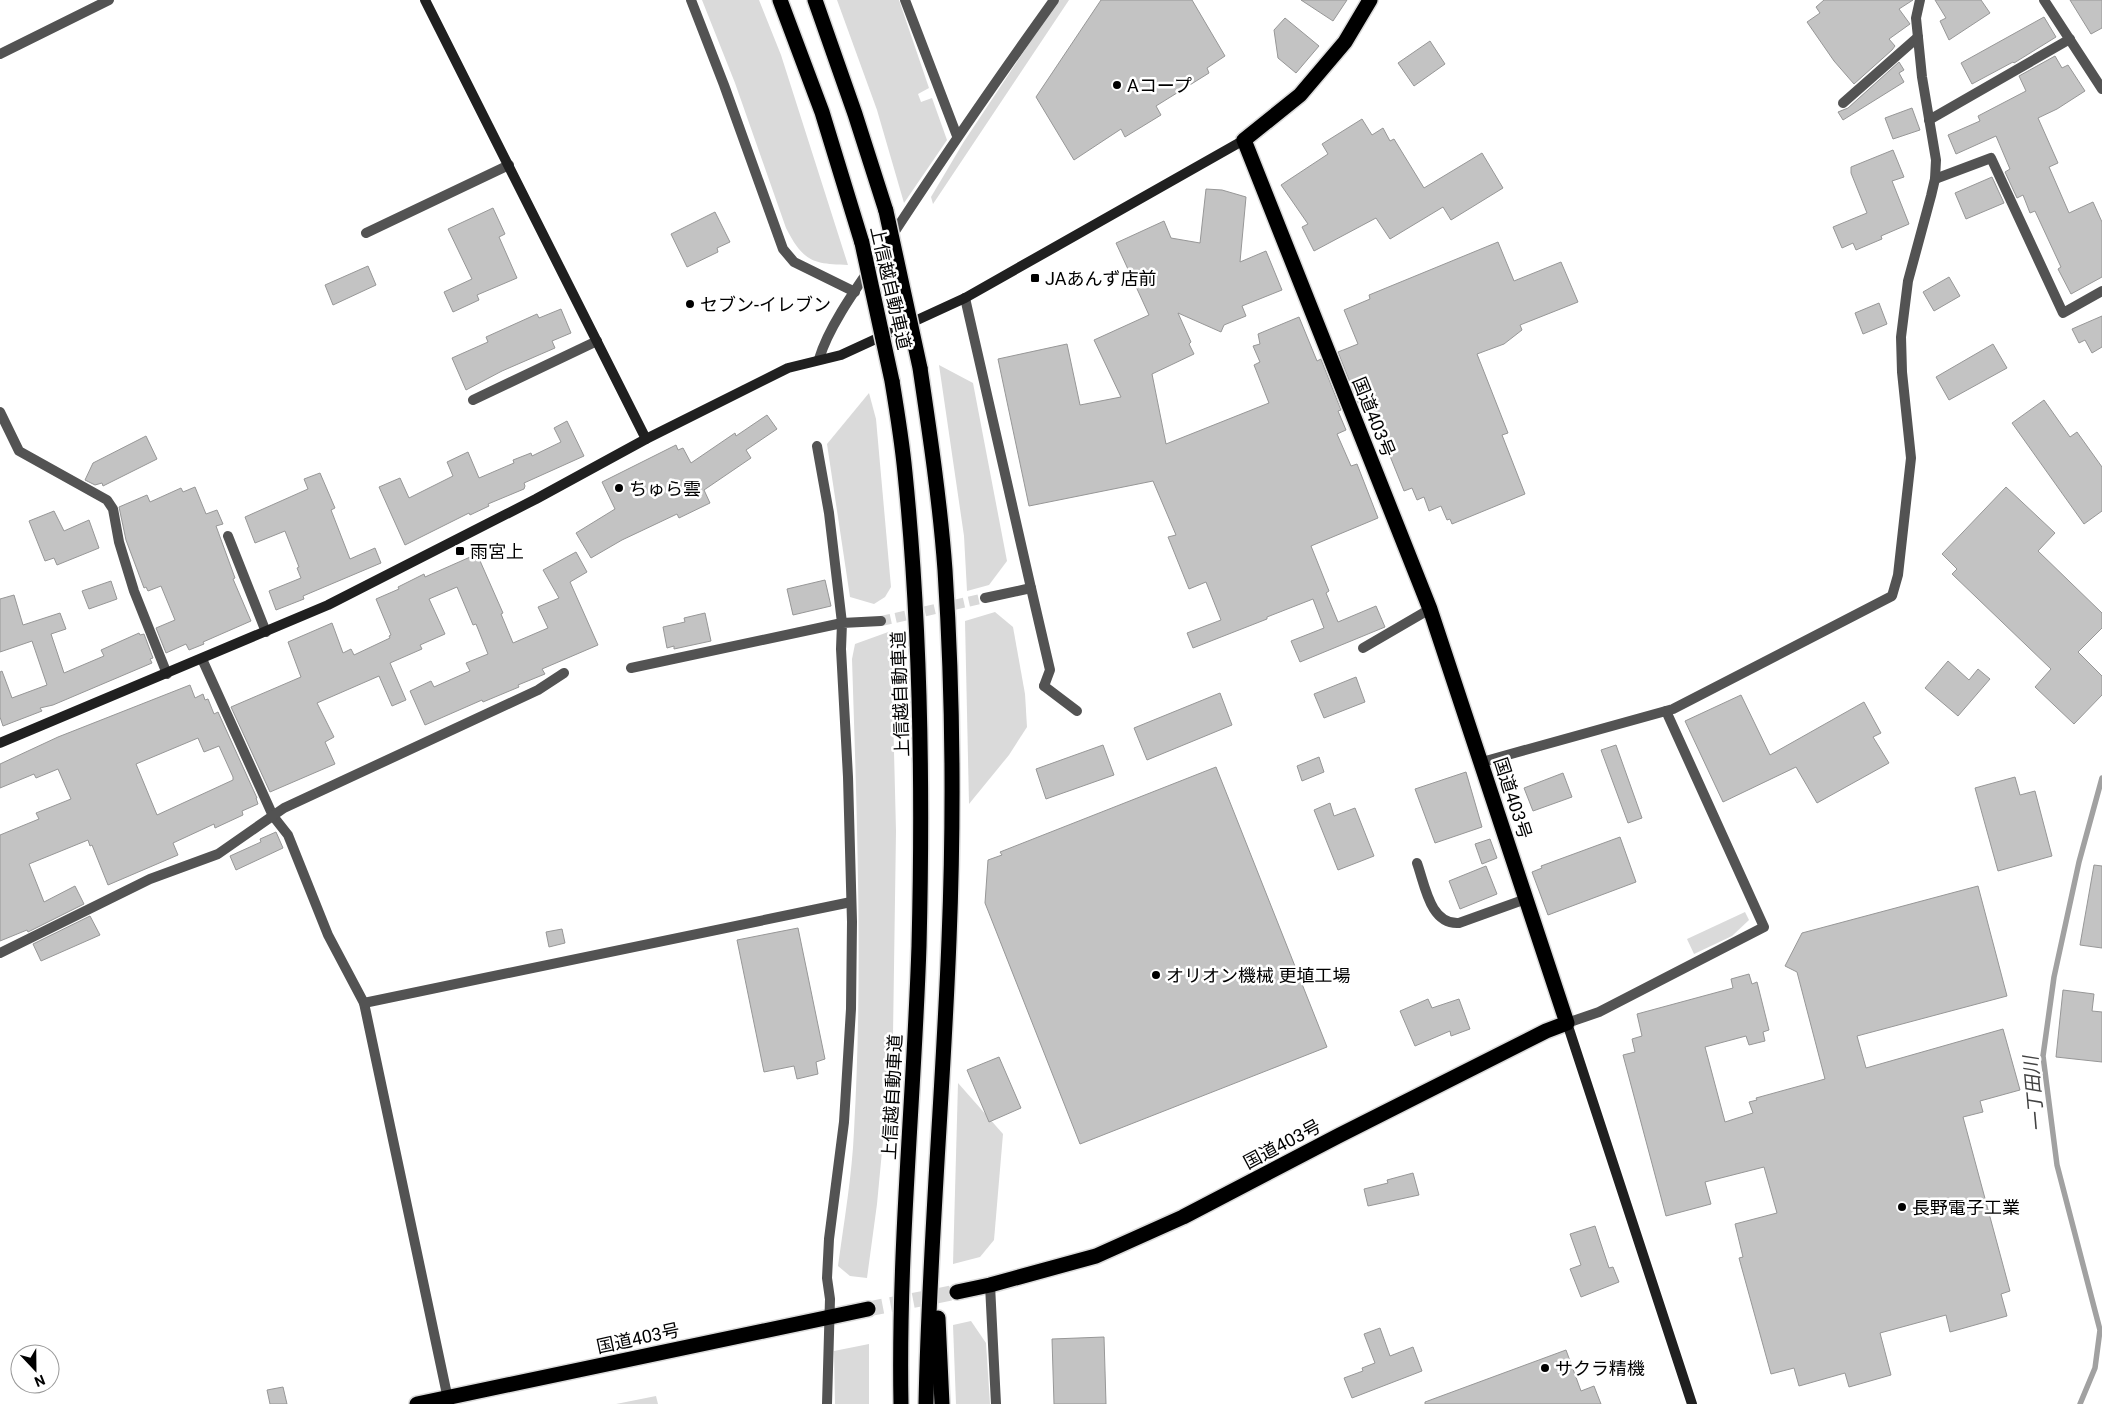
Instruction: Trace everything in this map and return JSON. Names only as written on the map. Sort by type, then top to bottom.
[{"type":"highway","name":"上信越自動車道","points":[[780,0],[822,112],[862,243],[892,381],[905,470],[919,655],[921,759],[918,948],[904,1224],[901,1404]]},
{"type":"highway","name":"上信越自動車道","points":[[815,0],[855,114],[886,211],[920,368],[935,470],[945,568],[952,752],[949,941],[935,1169],[926,1404]]},
{"type":"highway","points":[[1244,140],[1300,95],[1345,42],[1370,0]]},
{"type":"highway","name":"国道403号","points":[[957,1292],[1096,1256],[1183,1217],[1338,1136],[1567,1022],[1430,609],[1244,140]]},
{"type":"highway","points":[[935,1169],[937,1298],[942,1404]]},
{"type":"highway","points":[[893,1404],[894,1336],[904,1224]]},
{"type":"highway","name":"国道403号","points":[[417,1404],[448,1400],[868,1309]]},
{"type":"street","points":[[0,54],[109,0]]},
{"type":"street","points":[[425,0],[646,439]]},
{"type":"street","points":[[691,0],[783,249],[794,262],[855,292]]},
{"type":"street","points":[[905,0],[958,136]]},
{"type":"street","points":[[819,359],[823,344],[855,292],[958,136],[1054,0]]},
{"type":"street","points":[[1482,762],[1666,711],[1892,596],[1898,575],[1911,458],[1902,372],[1901,337],[1908,281],[1935,179],[1936,160],[1922,77],[1916,18],[1920,0]]},
{"type":"street","points":[[2044,0],[2102,89]]},
{"type":"street","points":[[1843,103],[1918,37]]},
{"type":"street","points":[[1929,120],[2070,39]]},
{"type":"street","points":[[0,743],[328,605],[536,499],[646,439],[788,368],[841,355],[965,298],[1244,140]]},
{"type":"street","points":[[1935,179],[1991,158],[2063,313],[2101,293]]},
{"type":"street","points":[[366,233],[509,164]]},
{"type":"street","points":[[965,298],[1050,670],[1044,686],[1077,710]]},
{"type":"street","points":[[473,400],[597,340]]},
{"type":"street","points":[[0,412],[19,451],[107,500],[113,509],[119,542],[134,591],[167,674]]},
{"type":"street","points":[[817,446],[830,514],[842,624],[841,649],[848,777],[851,902],[851,1009],[848,1081],[829,1239],[827,1278],[830,1299],[827,1404]]},
{"type":"street","points":[[228,536],[266,632]]},
{"type":"street","points":[[985,598],[1031,588]]},
{"type":"street","points":[[1363,648],[1430,609]]},
{"type":"street","points":[[632,668],[842,624],[882,621]]},
{"type":"street","points":[[202,659],[273,816],[288,835],[328,935],[364,1004],[448,1400]]},
{"type":"street","points":[[0,952],[150,878],[218,854],[284,808],[538,690],[564,673]]},
{"type":"street","points":[[1666,711],[1764,927],[1599,1012],[1567,1022],[1692,1404]]},
{"type":"street","points":[[1416,863],[1436,914],[1452,924],[1526,899]]},
{"type":"street","points":[[364,1004],[851,902]]},
{"type":"street","points":[[990,1285],[996,1404]]},
{"type":"shaded area","points":[[702,0],[759,0],[781,55],[848,265],[817,262],[804,254],[792,239],[786,228],[735,83]]},
{"type":"shaded area","points":[[837,0],[899,0],[929,88],[918,94],[921,102],[932,98],[947,140],[904,203],[877,110]]},
{"type":"shaded area","points":[[1058,0],[1069,0],[933,204],[931,197],[963,143]]},
{"type":"shaded area","points":[[939,365],[973,383],[1007,561],[989,585],[967,591],[964,536]]},
{"type":"shaded area","points":[[869,393],[876,419],[891,587],[885,597],[874,604],[850,597],[827,444]]},
{"type":"shaded area","points":[[995,612],[1013,627],[1025,694],[1027,727],[1009,755],[969,804],[965,621]]},
{"type":"shaded area","points":[[891,631],[896,831],[893,1035],[877,1204],[867,1278],[850,1276],[838,1266],[853,1148],[857,1072],[859,954],[852,659],[855,644]]},
{"type":"shaded area","points":[[1745,912],[1749,920],[1732,936],[1694,954],[1687,939]]},
{"type":"shaded area","points":[[958,1083],[1003,1134],[994,1240],[980,1257],[953,1264]]},
{"type":"shaded area","points":[[971,1321],[986,1343],[990,1404],[956,1404],[953,1325]]},
{"type":"shaded area","points":[[869,1344],[869,1404],[835,1404],[834,1351]]},
{"type":"shaded area","points":[[656,1396],[658,1404],[616,1404]]},
{"type":"building","name":"Aコープ","points":[[1101,0],[1192,0],[1225,56],[1207,68],[1209,73],[1156,106],[1161,115],[1125,137],[1121,129],[1074,160],[1036,97]]},
{"type":"building","points":[[1301,0],[1347,0],[1333,21]]},
{"type":"building","points":[[1824,0],[1913,0],[1899,9],[1910,24],[1889,39],[1895,46],[1892,50],[1854,84],[1834,61],[1807,22],[1820,13],[1816,7]]},
{"type":"building","points":[[1935,0],[1981,0],[1990,13],[1949,40],[1940,21],[1946,18]]},
{"type":"building","points":[[2070,0],[2102,0],[2102,28],[2091,34]]},
{"type":"building","points":[[2044,17],[2056,37],[2014,63],[1972,84],[1961,63]]},
{"type":"building","points":[[1285,18],[1319,46],[1296,73],[1278,58],[1274,30]]},
{"type":"building","points":[[1430,41],[1445,64],[1414,86],[1398,63]]},
{"type":"building","points":[[2055,56],[2062,68],[2068,65],[2085,91],[2057,109],[2038,118],[2058,163],[2049,167],[2069,213],[2093,202],[2102,222],[2102,277],[2071,294],[2058,269],[2061,267],[2035,211],[2030,213],[2023,195],[2017,198],[2005,172],[2010,169],[1996,136],[1956,154],[1948,135],[1980,121],[1978,116],[2026,91],[2019,76]]},
{"type":"building","points":[[1899,62],[1904,70],[1899,73],[1904,82],[1843,120],[1838,112],[1848,108]]},
{"type":"building","points":[[1912,108],[1920,130],[1893,139],[1885,118]]},
{"type":"building","points":[[1362,119],[1372,135],[1383,128],[1390,141],[1394,139],[1424,188],[1482,153],[1503,188],[1451,220],[1443,207],[1390,239],[1376,218],[1314,251],[1302,227],[1308,224],[1281,185],[1328,154],[1322,144]]},
{"type":"building","points":[[1893,150],[1904,177],[1892,181],[1909,224],[1881,236],[1882,239],[1856,250],[1853,243],[1842,248],[1833,227],[1867,213],[1851,173],[1851,167]]},
{"type":"building","points":[[1992,177],[2004,203],[1966,219],[1955,193]]},
{"type":"building","points":[[1206,189],[1222,190],[1246,197],[1240,262],[1266,251],[1282,290],[1242,306],[1246,316],[1224,325],[1221,332],[1178,313],[1191,342],[1189,344],[1194,354],[1152,374],[1166,444],[1269,403],[1254,365],[1260,362],[1253,346],[1260,344],[1258,334],[1299,317],[1317,361],[1321,359],[1341,410],[1338,411],[1346,430],[1337,434],[1351,466],[1357,464],[1378,518],[1311,546],[1329,591],[1326,593],[1338,622],[1376,606],[1385,627],[1300,662],[1291,641],[1324,628],[1313,599],[1193,648],[1187,633],[1221,620],[1206,582],[1189,589],[1168,537],[1176,535],[1153,481],[1029,506],[998,359],[1067,344],[1080,405],[1121,397],[1094,340],[1149,315],[1116,243],[1164,221],[1171,238],[1200,243]]},
{"type":"building","points":[[493,208],[505,234],[499,237],[517,278],[477,295],[479,300],[453,312],[444,292],[472,279],[448,229]]},
{"type":"building","name":"セブン-イレブン","points":[[715,212],[730,242],[717,248],[718,252],[687,267],[671,234]]},
{"type":"building","points":[[1498,242],[1514,281],[1561,262],[1578,302],[1520,325],[1522,330],[1504,344],[1477,354],[1508,433],[1502,435],[1525,494],[1452,524],[1450,519],[1447,520],[1441,506],[1429,511],[1424,497],[1417,500],[1412,488],[1404,491],[1367,399],[1358,403],[1338,352],[1358,344],[1344,310],[1370,299],[1369,295]]},
{"type":"building","points":[[368,266],[376,285],[333,305],[325,285]]},
{"type":"building","points":[[1949,277],[1960,296],[1934,311],[1923,292]]},
{"type":"building","points":[[1879,303],[1887,324],[1863,334],[1855,313]]},
{"type":"building","points":[[561,309],[571,333],[552,341],[555,348],[502,371],[466,390],[452,358],[488,342],[486,337],[537,314],[539,318]]},
{"type":"building","points":[[2102,316],[2102,347],[2092,353],[2085,340],[2079,343],[2072,329]]},
{"type":"building","points":[[1993,344],[2007,368],[1949,400],[1936,377]]},
{"type":"building","points":[[2044,400],[2070,437],[2077,432],[2102,467],[2102,511],[2084,524],[2012,423]]},
{"type":"building","points":[[767,415],[777,429],[746,450],[751,458],[704,490],[710,503],[679,518],[677,514],[622,540],[591,558],[576,533],[615,509],[602,482],[676,445],[678,450],[683,448],[691,463],[735,433],[736,436]]},
{"type":"building","points":[[567,421],[584,456],[524,483],[524,489],[488,504],[489,506],[470,515],[469,513],[405,545],[379,487],[400,478],[409,498],[453,476],[447,462],[468,452],[479,478],[514,463],[513,460],[531,453],[532,456],[561,442],[554,428]]},
{"type":"building","points":[[146,436],[157,459],[103,486],[102,483],[95,485],[85,480],[93,463]]},
{"type":"building","points":[[320,473],[335,508],[331,510],[350,559],[375,548],[381,563],[303,596],[304,599],[276,610],[269,591],[301,578],[297,568],[299,567],[285,531],[255,543],[245,517],[308,489],[304,479]]},
{"type":"building","points":[[195,487],[206,514],[217,510],[223,524],[216,526],[235,578],[233,579],[251,621],[189,650],[186,644],[166,653],[156,628],[175,620],[161,586],[148,591],[146,587],[144,588],[126,540],[119,507],[147,495],[150,502],[181,488],[183,492]]},
{"type":"building","points":[[2006,487],[2055,533],[2038,551],[2102,613],[2102,628],[2078,652],[2102,676],[2102,695],[2074,724],[2035,687],[2051,669],[1952,574],[1957,569],[1942,554]]},
{"type":"building","points":[[54,511],[64,531],[89,520],[99,548],[57,565],[54,558],[45,561],[29,521]]},
{"type":"building","points":[[576,552],[587,572],[570,582],[598,645],[542,669],[545,674],[518,685],[519,687],[483,702],[482,700],[425,725],[410,691],[431,681],[434,687],[470,671],[466,663],[488,654],[476,624],[473,625],[457,587],[429,599],[445,634],[420,645],[422,649],[390,663],[406,700],[392,706],[379,676],[317,703],[334,737],[325,742],[335,764],[270,792],[231,707],[301,677],[288,642],[332,623],[343,653],[351,649],[354,655],[390,638],[389,636],[391,635],[376,599],[399,589],[398,587],[424,574],[425,577],[477,554],[503,613],[501,614],[513,643],[548,628],[538,607],[559,598],[543,570]]},
{"type":"building","points":[[825,580],[831,606],[793,615],[787,589]]},
{"type":"building","points":[[111,581],[117,599],[89,609],[82,591]]},
{"type":"building","points":[[14,595],[23,625],[60,613],[66,629],[51,634],[64,673],[104,656],[101,650],[139,633],[140,635],[144,634],[153,658],[150,659],[152,663],[53,705],[40,708],[42,711],[3,726],[0,717],[0,672],[2,671],[12,698],[47,685],[32,641],[0,652],[0,599]]},
{"type":"building","points":[[705,613],[711,641],[674,649],[674,646],[667,648],[663,627],[685,622],[684,618]]},
{"type":"building","points":[[1948,661],[1969,680],[1978,669],[1990,679],[1958,716],[1925,688]]},
{"type":"building","points":[[1356,677],[1365,702],[1324,718],[1314,694]]},
{"type":"building","points":[[190,685],[195,698],[203,694],[205,700],[208,699],[214,714],[218,712],[258,804],[242,811],[243,815],[215,828],[214,824],[173,843],[178,855],[108,885],[92,845],[90,846],[88,840],[29,864],[44,902],[75,886],[84,904],[28,932],[27,930],[0,941],[0,835],[39,819],[36,813],[71,799],[58,769],[36,778],[34,774],[0,788],[0,764],[58,737]],"holes":[[[198,738],[204,752],[219,746],[233,780],[157,815],[136,764]]]},
{"type":"building","points":[[1220,693],[1232,725],[1147,760],[1134,728]]},
{"type":"building","points":[[1741,695],[1770,755],[1864,702],[1881,733],[1873,737],[1889,763],[1817,803],[1796,767],[1723,802],[1685,721]]},
{"type":"building","points":[[1103,745],[1114,775],[1046,799],[1036,769]]},
{"type":"building","points":[[1616,745],[1642,818],[1628,823],[1601,750]]},
{"type":"building","points":[[1319,757],[1324,772],[1302,781],[1297,766]]},
{"type":"building","name":"オリオン機械 更埴工場","points":[[1216,767],[1327,1047],[1080,1144],[985,903],[988,860],[1002,855],[1000,852]]},
{"type":"building","points":[[1466,772],[1482,827],[1435,843],[1415,789]]},
{"type":"building","points":[[1563,773],[1572,797],[1533,811],[1524,788]]},
{"type":"building","points":[[2015,777],[2020,795],[2035,791],[2052,856],[1998,871],[1975,788]]},
{"type":"building","points":[[1330,803],[1334,816],[1355,808],[1374,856],[1338,870],[1314,810]]},
{"type":"building","points":[[276,832],[283,848],[236,870],[230,856],[261,842],[260,839]]},
{"type":"building","points":[[1620,837],[1636,882],[1548,915],[1532,872],[1542,868],[1541,866]]},
{"type":"building","points":[[1490,839],[1497,858],[1482,864],[1475,844]]},
{"type":"building","points":[[2094,865],[2102,866],[2102,948],[2080,945]]},
{"type":"building","points":[[1486,866],[1497,894],[1460,909],[1449,881]]},
{"type":"building","points":[[1978,886],[2007,996],[1857,1036],[1866,1068],[2003,1029],[2020,1090],[1980,1101],[1983,1112],[1963,1117],[2010,1291],[2001,1294],[2007,1316],[1950,1332],[1946,1315],[1880,1333],[1891,1375],[1849,1387],[1845,1373],[1799,1386],[1794,1368],[1771,1374],[1739,1258],[1743,1257],[1735,1224],[1777,1213],[1764,1167],[1705,1182],[1711,1204],[1666,1216],[1623,1055],[1635,1052],[1632,1039],[1642,1036],[1637,1014],[1733,988],[1731,979],[1749,974],[1752,984],[1757,982],[1769,1030],[1763,1032],[1765,1041],[1749,1045],[1746,1036],[1705,1047],[1725,1122],[1753,1113],[1749,1102],[1757,1100],[1756,1098],[1825,1079],[1797,972],[1785,966],[1802,933]]},
{"type":"building","points":[[90,916],[100,935],[41,961],[33,944]]},
{"type":"building","points":[[798,928],[825,1059],[816,1062],[818,1074],[797,1079],[794,1066],[764,1072],[737,940]]},
{"type":"building","points":[[562,929],[565,943],[549,947],[546,932]]},
{"type":"building","points":[[2063,990],[2094,994],[2092,1011],[2102,1012],[2102,1062],[2056,1057]]},
{"type":"building","points":[[1428,999],[1432,1008],[1459,999],[1470,1029],[1451,1036],[1450,1031],[1415,1046],[1400,1011]]},
{"type":"building","points":[[999,1057],[1021,1108],[989,1122],[967,1070]]},
{"type":"building","points":[[1413,1173],[1419,1195],[1368,1206],[1364,1189],[1388,1183],[1387,1180]]},
{"type":"building","points":[[1595,1226],[1609,1268],[1613,1267],[1619,1282],[1581,1297],[1570,1269],[1581,1265],[1570,1234]]},
{"type":"building","points":[[1380,1328],[1390,1356],[1413,1347],[1422,1371],[1352,1398],[1344,1378],[1363,1371],[1362,1368],[1375,1363],[1364,1334]]},
{"type":"building","points":[[1104,1337],[1106,1404],[1054,1404],[1052,1339]]},
{"type":"building","name":"サクラ精機","points":[[1566,1350],[1581,1391],[1594,1386],[1601,1404],[1425,1404],[1425,1402]]},
{"type":"building","points":[[283,1387],[287,1404],[270,1404],[267,1390]]},
{"type":"waterway","name":"一丁田川","points":[[2080,1404],[2095,1368],[2100,1330],[2057,1165],[2043,1056],[2054,977],[2079,862],[2102,778]]},
{"type":"tunnel","points":[[881,621],[985,598]]},
{"type":"tunnel","points":[[868,1309],[957,1292]]},
{"type":"place","name":"Aコープ","points":[[1117,85]]},
{"type":"place","name":"JAあんず店前","points":[[1035,278]]},
{"type":"place","name":"セブン-イレブン","points":[[690,304]]},
{"type":"place","name":"ちゅら雲","points":[[619,488]]},
{"type":"place","name":"雨宮上","points":[[460,551]]},
{"type":"place","name":"オリオン機械 更埴工場","points":[[1156,975]]},
{"type":"place","name":"長野電子工業","points":[[1902,1207]]},
{"type":"place","name":"サクラ精機","points":[[1545,1368]]}]
